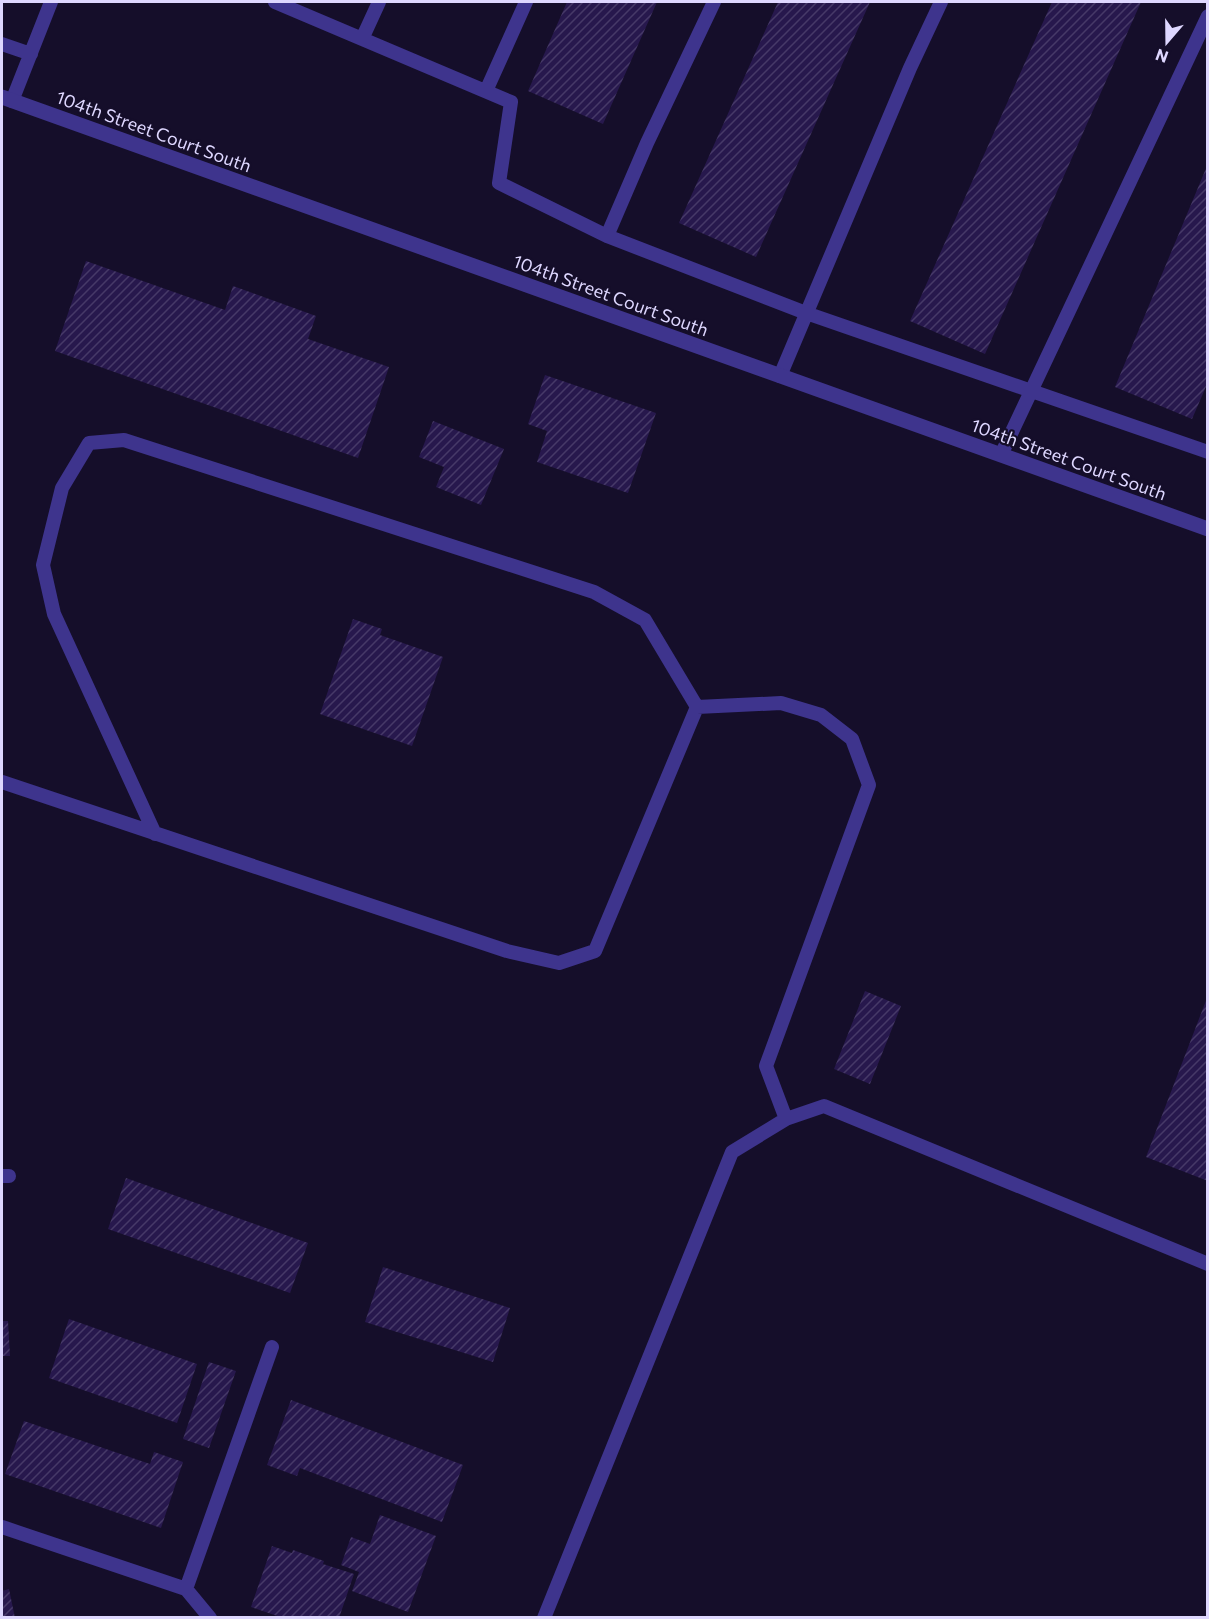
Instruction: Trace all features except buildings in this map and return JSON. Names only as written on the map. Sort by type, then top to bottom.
[{"type":"street","name":"104th Street Court South","points":[[7,99],[1208,529]]},
{"type":"lane","points":[[7,99],[31,54],[51,2]]},
{"type":"lane","points":[[275,2],[511,102],[499,183],[607,236],[806,313],[1208,452]]},
{"type":"lane","points":[[362,39],[379,2]]},
{"type":"lane","points":[[486,91],[526,2]]},
{"type":"lane","points":[[607,236],[647,142],[714,2]]},
{"type":"lane","points":[[780,376],[940,2]]},
{"type":"lane","points":[[1001,455],[1208,16]]},
{"type":"lane","points":[[2,44],[31,54]]},
{"type":"lane","points":[[155,834],[54,614],[43,566],[62,488],[89,442],[124,440],[594,592],[645,620],[697,707]]},
{"type":"lane","points":[[697,707],[781,703],[821,715],[852,739],[869,785],[766,1066],[786,1119]]},
{"type":"lane","points":[[2,782],[507,951],[559,963],[595,951],[697,707]]},
{"type":"lane","points":[[544,1617],[732,1152],[786,1119],[824,1106],[1208,1264]]},
{"type":"lane","points":[[186,1589],[272,1347]]},
{"type":"lane","points":[[2,1527],[186,1589],[210,1617]]}]
